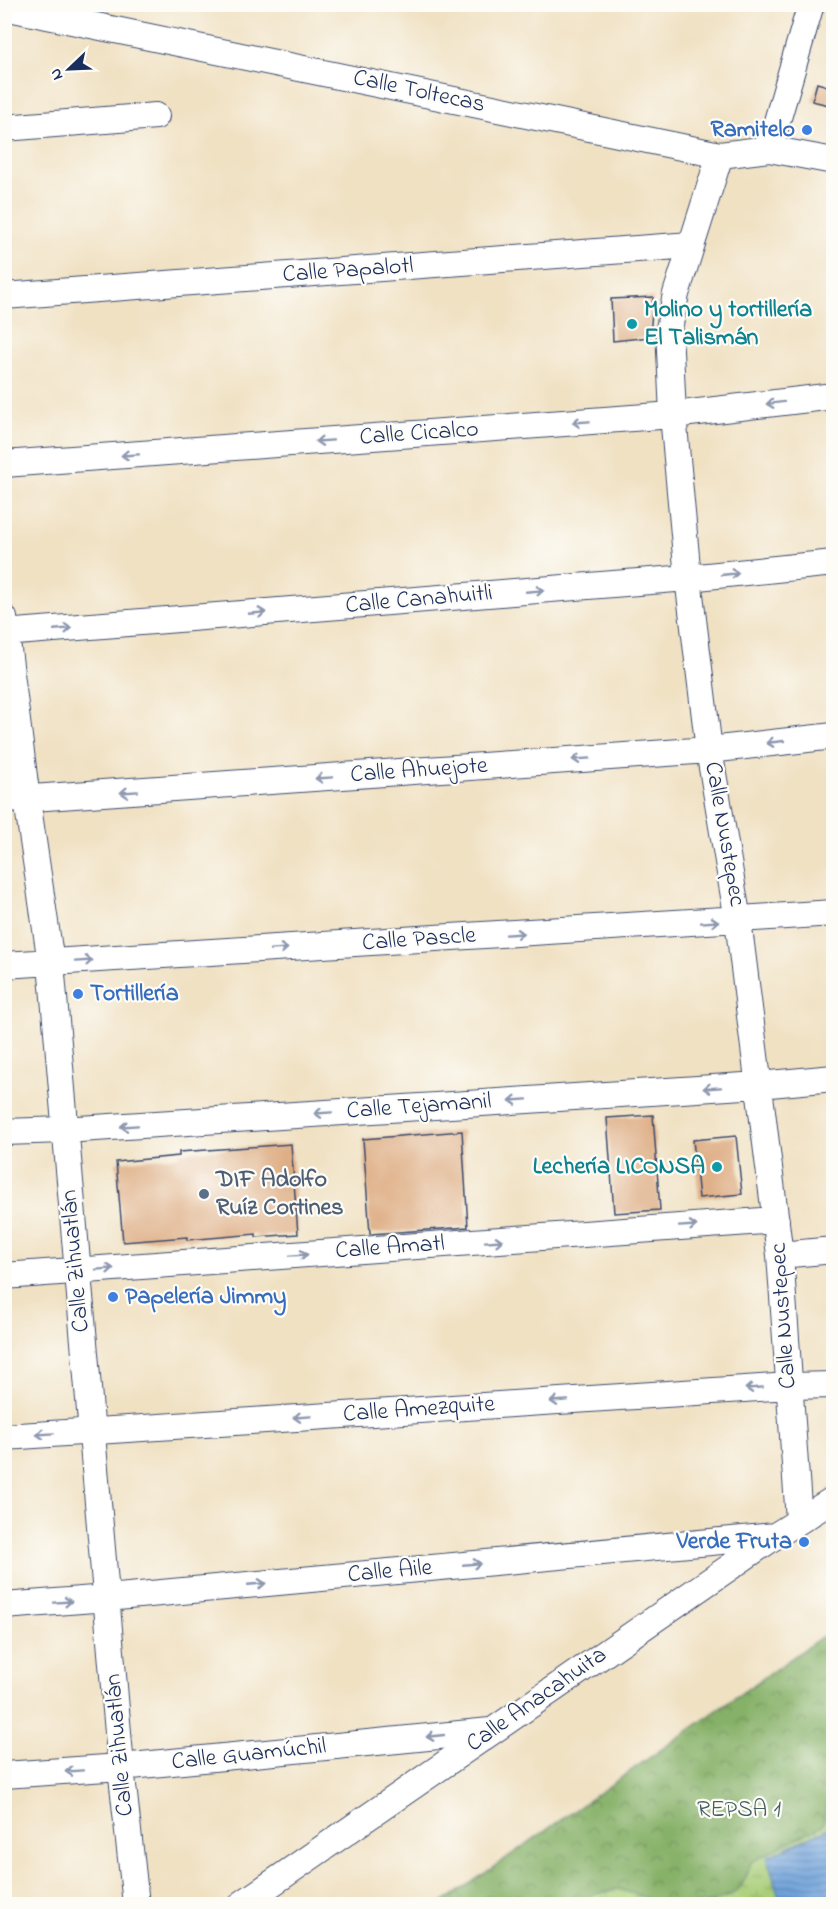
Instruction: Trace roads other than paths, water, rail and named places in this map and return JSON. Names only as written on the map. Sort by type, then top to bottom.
[{"type":"street","points":[[769,149],[811,4]]},
{"type":"street","name":"Calle Toltecas","points":[[4,7],[68,11],[720,154],[769,149],[834,161]]},
{"type":"street","points":[[4,128],[156,116]]},
{"type":"street","name":"Calle Nustepec","points":[[720,154],[676,294],[669,329],[674,415],[688,578],[709,750],[738,920],[780,1255],[800,1520]]},
{"type":"street","name":"Calle Papalotl","points":[[4,296],[691,245]]},
{"type":"street","name":"Calle Cicalco","points":[[4,464],[674,415],[834,396]]},
{"type":"street","name":"Calle Canahuitli","points":[[5,628],[688,578],[834,563]]},
{"type":"street","name":"Calle Zihuatlán","points":[[5,628],[16,800],[51,963],[90,1431],[136,1905]]},
{"type":"street","name":"Calle Ahuejote","points":[[16,800],[709,750],[834,736]]},
{"type":"street","name":"Calle Pascle","points":[[4,965],[834,913]]},
{"type":"street","name":"Calle Tejamanil","points":[[4,1132],[759,1085],[834,1078]]},
{"type":"street","name":"Calle Amatl","points":[[4,1276],[776,1220]]},
{"type":"street","points":[[780,1255],[834,1250]]},
{"type":"street","name":"Calle Amezquite","points":[[4,1437],[834,1385]]},
{"type":"street","name":"Calle Anacahuita","points":[[242,1905],[775,1536],[834,1499]]},
{"type":"street","name":"Calle Aile","points":[[4,1606],[775,1536]]},
{"type":"street","name":"Calle Guamúchil","points":[[4,1775],[121,1767],[493,1730]]},
{"type":"water","points":[[833,1793],[833,1904],[781,1904],[767,1857],[829,1828]]},
{"type":"place","name":"Ramitelo","points":[[807,130]]},
{"type":"place","name":"Molino y tortillería El Talismán","points":[[632,324]]},
{"type":"place","name":"Tortillería","points":[[78,994]]},
{"type":"place","name":"Lechería LICONSA","points":[[717,1167]]},
{"type":"place","name":"DIF Adolfo Ruíz Cortines","points":[[204,1194]]},
{"type":"place","name":"Papelería Jimmy","points":[[113,1297]]},
{"type":"place","name":"Verde Fruta","points":[[804,1542]]},
{"type":"park label","name":"REPSA 1","points":[[739,1810]]}]
